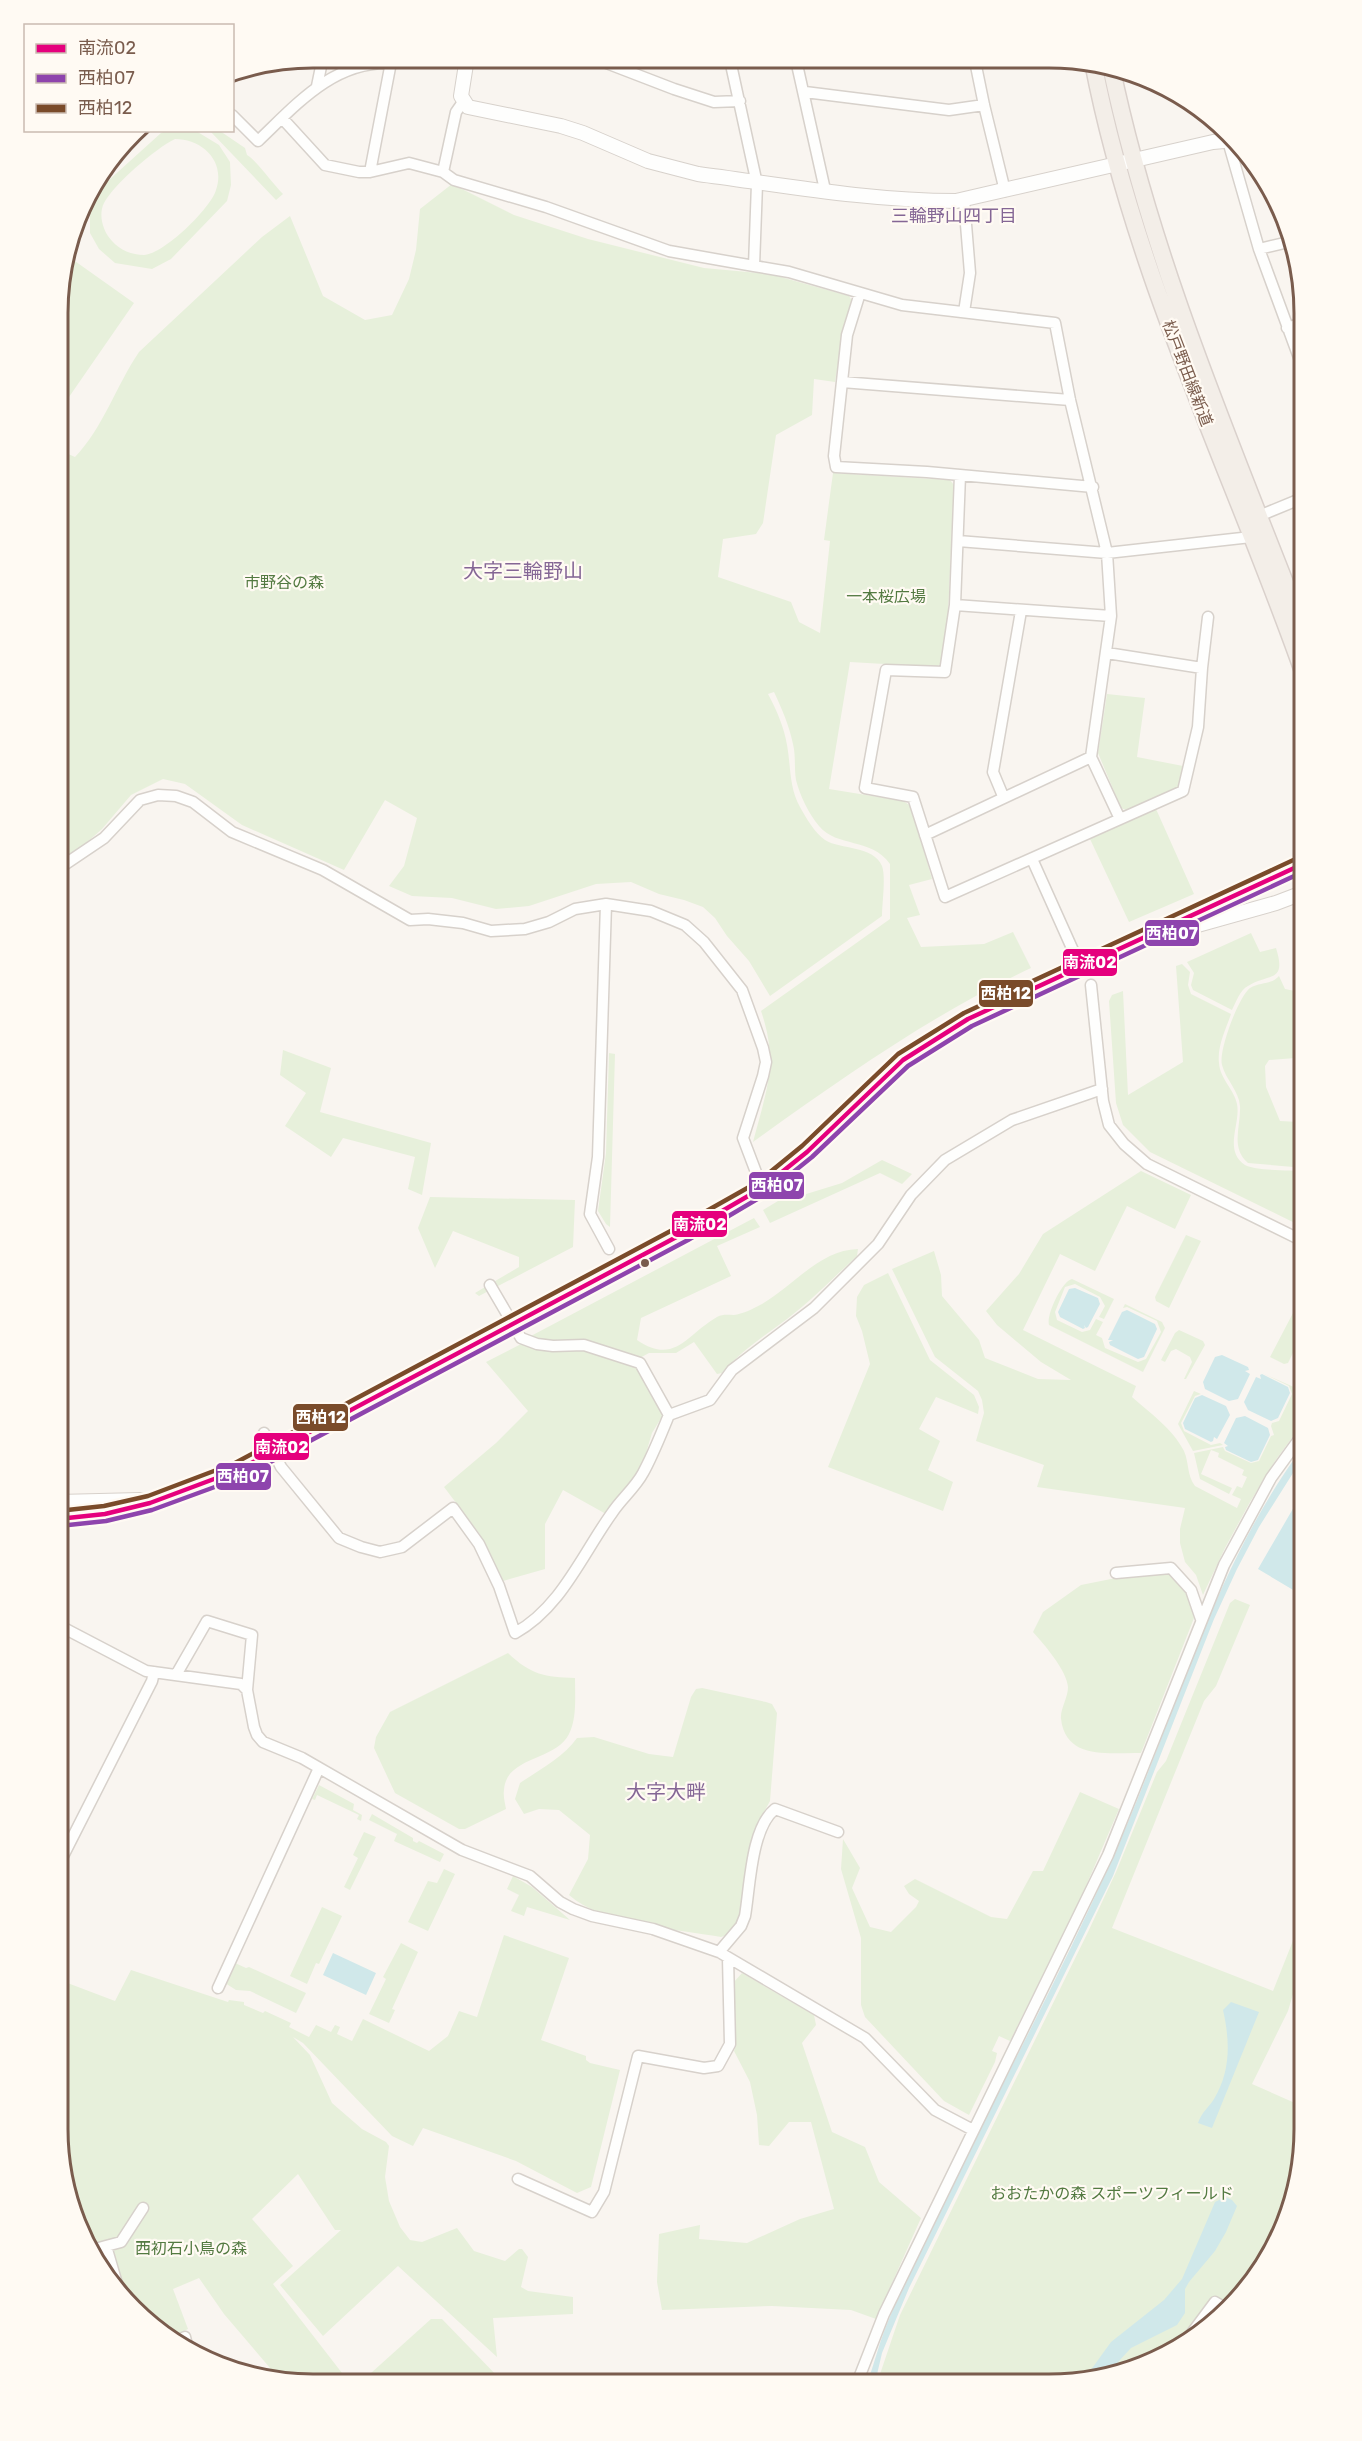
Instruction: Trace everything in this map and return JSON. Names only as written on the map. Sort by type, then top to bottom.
[{"type":"main road","name":"松戸野田線新道","points":[[1096,72],[1125,163],[1192,348],[1294,606]]},
{"type":"main road","name":"松戸野田線新道","points":[[1111,76],[1125,163],[1153,284],[1294,648]]},
{"type":"street","points":[[317,86],[321,68]]},
{"type":"street","points":[[234,117],[258,141],[317,86],[344,71],[357,68]]},
{"type":"street","points":[[370,172],[390,68]]},
{"type":"street","points":[[442,172],[456,112],[463,102],[461,89],[465,68]]},
{"type":"street","points":[[625,68],[674,89],[714,102],[740,101]]},
{"type":"street","points":[[732,68],[757,181],[754,266]]},
{"type":"street","points":[[798,68],[825,190]]},
{"type":"street","points":[[976,68],[1005,191]]},
{"type":"street","points":[[805,92],[949,110],[984,105]]},
{"type":"street","points":[[463,102],[475,108],[543,121],[583,133],[648,161],[676,169],[825,190],[933,201],[964,200],[1222,138]]},
{"type":"street","points":[[282,118],[325,165],[370,172],[409,163],[442,172],[454,180],[546,207],[669,251],[789,272],[902,305],[1055,323],[1070,400],[1093,487],[1107,553],[1111,616],[1091,757],[1120,819]]},
{"type":"street","points":[[1233,149],[1259,249],[1294,346]]},
{"type":"street","points":[[964,200],[970,273],[964,312]]},
{"type":"street","points":[[1259,249],[1284,243]]},
{"type":"street","points":[[860,293],[847,335],[834,456],[836,467],[1093,487]]},
{"type":"street","points":[[1287,328],[1294,326]]},
{"type":"street","points":[[842,382],[1070,400]]},
{"type":"street","points":[[960,475],[955,605],[945,672],[886,670],[865,788],[913,797],[945,897],[1183,792],[1198,727],[1208,616]]},
{"type":"street","points":[[1259,516],[1294,502]]},
{"type":"street","points":[[958,541],[1107,553],[1251,537]]},
{"type":"street","points":[[955,605],[1111,616]]},
{"type":"street","points":[[1003,796],[993,772],[1021,611]]},
{"type":"street","points":[[1107,653],[1202,668]]},
{"type":"street","points":[[926,835],[1003,796],[1091,757]]},
{"type":"street","points":[[68,862],[104,838],[140,800],[158,795],[176,796],[193,802],[232,832],[323,870],[410,920],[428,919],[463,923],[491,931],[525,929],[549,922],[575,909],[620,904],[651,911],[685,925],[704,942],[742,990],[751,1011],[766,1062],[743,1138],[762,1188]]},
{"type":"street","points":[[1032,859],[1080,966]]},
{"type":"street","points":[[68,1518],[127,1510],[175,1496],[199,1488],[272,1452],[684,1233],[762,1188],[807,1152],[903,1060],[968,1019],[1294,868]]},
{"type":"street","points":[[1135,942],[1242,914],[1294,896]]},
{"type":"street","points":[[606,904],[598,1157],[590,1214],[609,1249]]},
{"type":"street","points":[[1091,985],[1102,1089],[1109,1125],[1124,1143],[1147,1164],[1294,1237]]},
{"type":"street","points":[[264,1432],[281,1467],[339,1538],[361,1547],[380,1552],[402,1547],[453,1508],[479,1544],[499,1586],[515,1633],[542,1612],[578,1567],[612,1512],[642,1475],[669,1415],[710,1400],[732,1370],[814,1308],[878,1244],[911,1195],[945,1160],[1012,1120],[1102,1089]]},
{"type":"street","points":[[490,1285],[511,1325],[521,1338],[537,1344],[584,1345],[640,1363],[669,1415]]},
{"type":"street","points":[[861,2373],[884,2314],[1108,1855],[1224,1565],[1271,1478],[1294,1446]]},
{"type":"street","points":[[68,1502],[119,1502],[175,1496]]},
{"type":"street","points":[[1116,1573],[1171,1568],[1191,1590],[1201,1619]]},
{"type":"street","points":[[176,1675],[207,1621],[252,1635],[247,1690],[257,1735],[263,1742],[302,1758],[462,1850],[530,1876],[560,1902],[573,1909],[601,1918],[653,1929],[724,1955],[865,2038],[935,2110],[973,2130]]},
{"type":"street","points":[[68,1630],[146,1671],[241,1684],[247,1690]]},
{"type":"street","points":[[68,1846],[152,1681],[154,1672]]},
{"type":"street","points":[[218,1988],[319,1768]]},
{"type":"street","points":[[518,2179],[592,2212],[604,2192],[638,2056],[704,2068],[718,2066],[730,2044],[724,1955],[745,1916],[760,1830],[771,1812],[775,1809],[838,1832]]},
{"type":"street","points":[[99,2248],[122,2242],[143,2208]]},
{"type":"street","points":[[106,2246],[113,2270]]},
{"type":"street","points":[[1202,2320],[1215,2302],[1220,2305]]},
{"type":"green space","points":[[163,132],[198,132],[219,145],[230,162],[231,185],[227,201],[171,259],[152,269],[115,263],[99,249],[90,233],[90,210],[103,185]],"holes":[[[175,139],[194,143],[209,154],[218,170],[216,190],[205,208],[186,229],[153,253],[144,255],[131,253],[115,244],[104,228],[101,213],[109,195],[147,158]]]},
{"type":"green space","points":[[211,132],[221,132],[245,148],[247,155],[283,194],[276,200]]},
{"type":"green space","name":"市野谷の森","points":[[452,184],[514,215],[588,239],[704,268],[770,274],[849,296],[853,302],[843,332],[835,382],[814,379],[812,415],[776,435],[763,523],[756,534],[723,539],[718,577],[791,602],[799,622],[820,633],[830,541],[824,540],[833,473],[950,480],[954,485],[947,635],[942,663],[936,667],[850,662],[829,789],[903,801],[911,806],[932,879],[909,885],[920,915],[907,918],[921,947],[984,944],[1013,932],[1031,968],[994,986],[923,1027],[854,1071],[753,1142],[766,1092],[770,1062],[761,1011],[890,919],[890,864],[873,850],[826,833],[812,816],[798,786],[795,776],[794,748],[785,717],[774,692],[768,694],[784,732],[792,784],[802,811],[825,840],[864,851],[878,859],[882,866],[884,883],[882,916],[770,996],[749,961],[715,918],[703,907],[659,894],[631,882],[596,884],[529,906],[496,909],[452,898],[412,896],[389,886],[404,866],[417,818],[385,800],[344,870],[242,825],[185,784],[163,779],[131,795],[102,829],[68,855],[68,454],[75,457],[85,446],[139,352],[262,237],[290,216],[323,296],[365,320],[392,315],[409,279],[416,250],[420,209]]},
{"type":"green space","points":[[73,260],[134,303],[69,397],[68,297]]},
{"type":"green space","points":[[1107,694],[1145,698],[1137,757],[1183,766],[1178,787],[1126,810],[1121,808],[1098,753]]},
{"type":"green space","points":[[1156,809],[1194,894],[1129,922],[1090,839]]},
{"type":"green space","points":[[1251,933],[1260,952],[1276,948],[1279,959],[1278,972],[1245,988],[1238,996],[1232,1010],[1193,990],[1191,985],[1194,973],[1187,962]]},
{"type":"green space","points":[[1182,964],[1190,972],[1188,985],[1191,994],[1231,1014],[1222,1038],[1219,1057],[1220,1069],[1237,1104],[1235,1152],[1245,1165],[1250,1167],[1294,1170],[1294,1223],[1150,1152],[1123,1125],[1116,1103],[1109,1001],[1112,995],[1123,991],[1128,1095],[1183,1062],[1176,966]]},
{"type":"green space","points":[[1279,976],[1285,989],[1294,991],[1294,1058],[1269,1060],[1265,1066],[1266,1087],[1280,1121],[1294,1122],[1294,1167],[1248,1163],[1243,1157],[1238,1143],[1239,1101],[1222,1065],[1226,1037],[1240,1001],[1250,988],[1272,981]]},
{"type":"green space","points":[[283,1050],[331,1068],[320,1112],[431,1143],[422,1195],[408,1189],[415,1157],[343,1138],[331,1157],[285,1126],[306,1093],[280,1075]]},
{"type":"green space","points":[[609,1053],[615,1054],[610,1227],[598,1211],[606,1153]]},
{"type":"green space","points":[[882,1160],[912,1174],[902,1184],[880,1173],[770,1223],[763,1210],[798,1189],[803,1195],[842,1183]]},
{"type":"green space","points":[[1141,1171],[1191,1195],[1175,1229],[1127,1206],[1095,1271],[1060,1254],[1023,1330],[1136,1386],[1132,1397],[1160,1421],[1179,1443],[1186,1455],[1195,1486],[1237,1508],[1241,1499],[1232,1495],[1237,1486],[1242,1488],[1247,1477],[1242,1475],[1244,1470],[1218,1457],[1219,1453],[1211,1450],[1201,1474],[1232,1488],[1229,1494],[1200,1479],[1194,1453],[1223,1447],[1225,1451],[1251,1463],[1259,1461],[1271,1436],[1274,1435],[1272,1423],[1279,1421],[1292,1394],[1289,1386],[1262,1373],[1294,1387],[1294,1435],[1250,1502],[1203,1595],[1196,1575],[1185,1562],[1180,1543],[1180,1529],[1185,1508],[1037,1487],[1044,1465],[976,1441],[984,1413],[978,1391],[935,1357],[892,1269],[934,1251],[941,1275],[942,1296],[979,1340],[985,1358],[1038,1379],[1071,1380],[1041,1362],[997,1325],[986,1311],[1019,1274],[1043,1234]]},
{"type":"green space","points":[[430,1197],[575,1200],[573,1247],[479,1296],[475,1293],[519,1267],[519,1257],[453,1231],[435,1268],[418,1228]]},
{"type":"green space","points":[[754,1218],[760,1227],[717,1246],[731,1276],[641,1318],[637,1340],[661,1350],[671,1349],[689,1339],[717,1317],[740,1314],[760,1305],[819,1262],[831,1256],[858,1249],[857,1256],[805,1304],[745,1351],[722,1373],[717,1374],[694,1342],[676,1353],[649,1353],[638,1359],[604,1345],[581,1341],[553,1342],[529,1337]]},
{"type":"green space","points":[[1186,1235],[1201,1241],[1169,1308],[1156,1301],[1155,1297]]},
{"type":"green space","points":[[888,1273],[930,1360],[974,1395],[979,1407],[978,1414],[936,1397],[919,1429],[940,1441],[928,1470],[953,1482],[943,1511],[828,1467],[870,1364],[856,1316],[857,1297],[864,1285]]},
{"type":"green space","points":[[1072,1279],[1114,1299],[1104,1319],[1099,1317],[1105,1306],[1100,1297],[1075,1284],[1065,1287],[1055,1312],[1057,1320],[1082,1332],[1090,1330],[1096,1319],[1103,1322],[1096,1335],[1102,1338],[1105,1348],[1138,1362],[1146,1359],[1161,1332],[1157,1321],[1127,1307],[1123,1308],[1125,1304],[1162,1322],[1165,1328],[1143,1372],[1049,1325],[1050,1314],[1056,1299],[1068,1281]]},
{"type":"green space","points":[[1294,1311],[1294,1351],[1288,1363],[1284,1364],[1270,1357]]},
{"type":"green space","points":[[1179,1330],[1203,1341],[1205,1345],[1186,1379],[1184,1379],[1192,1362],[1190,1357],[1176,1349],[1171,1351],[1165,1362],[1161,1360],[1175,1333]]},
{"type":"green space","points":[[523,1343],[583,1348],[633,1362],[663,1415],[652,1433],[638,1474],[606,1514],[563,1490],[545,1524],[545,1569],[503,1581],[479,1533],[444,1487],[496,1443],[528,1411],[486,1362]]},
{"type":"green space","points":[[1194,1391],[1201,1394],[1195,1396],[1181,1423],[1184,1431],[1211,1445],[1220,1443],[1223,1445],[1193,1451],[1178,1424]]},
{"type":"green space","points":[[1169,1573],[1189,1594],[1194,1618],[1141,1753],[1103,1753],[1080,1748],[1071,1742],[1061,1719],[1068,1691],[1064,1673],[1033,1632],[1043,1612],[1081,1585],[1131,1575]]},
{"type":"green space","name":"おおたかの森 スポーツフィールド","points":[[1235,1599],[1250,1605],[1216,1686],[1204,1701],[1112,1928],[1273,1991],[1294,1938],[1294,1991],[1288,2011],[1252,2084],[1294,2103],[1294,2144],[1290,2176],[1276,2222],[1262,2251],[1223,2302],[1212,2298],[1193,2326],[1172,2341],[1143,2355],[1097,2369],[1065,2373],[880,2373],[900,2315],[1116,1872],[1157,1772],[1166,1761],[1230,1603]]},
{"type":"green space","points":[[508,1653],[524,1666],[539,1673],[575,1678],[572,1728],[563,1743],[513,1771],[507,1779],[504,1790],[506,1809],[465,1829],[459,1829],[395,1793],[374,1748],[376,1737],[390,1712]]},
{"type":"green space","points":[[702,1688],[772,1704],[777,1713],[770,1801],[758,1823],[742,1916],[727,1935],[721,1937],[641,1924],[600,1913],[583,1905],[569,1895],[588,1859],[590,1835],[559,1810],[539,1809],[524,1814],[515,1799],[520,1783],[558,1757],[577,1738],[594,1737],[649,1754],[673,1757],[691,1697],[696,1689]]},
{"type":"green space","points":[[319,1785],[354,1804],[353,1810],[362,1815],[361,1821],[357,1819],[359,1815],[317,1795],[315,1800],[312,1799]]},
{"type":"green space","points":[[1080,1792],[1119,1809],[1077,1907],[1010,2041],[999,2036],[992,2051],[997,2053],[995,2062],[969,2115],[944,2101],[865,2017],[861,2005],[861,1938],[841,1869],[843,1839],[860,1868],[852,1888],[870,1927],[891,1932],[916,1907],[919,1901],[909,1894],[904,1886],[915,1879],[991,1917],[1007,1919],[1033,1871],[1043,1871]]},
{"type":"green space","points":[[372,1814],[413,1838],[413,1841],[417,1843],[419,1841],[444,1854],[440,1862],[394,1841],[397,1834],[369,1820]]},
{"type":"green space","points":[[364,1832],[376,1837],[350,1890],[344,1887],[358,1858],[353,1855]]},
{"type":"green space","points":[[444,1869],[455,1874],[428,1931],[408,1922],[428,1881],[437,1883]]},
{"type":"green space","points":[[513,1876],[532,1887],[570,1920],[527,1907],[524,1916],[511,1911],[519,1895],[507,1889]]},
{"type":"green space","points":[[322,1907],[342,1916],[307,1984],[290,1976]]},
{"type":"green space","name":"西初石小鳥の森","points":[[504,1935],[569,1958],[541,2040],[586,2056],[586,2060],[590,2063],[620,2070],[591,2187],[577,2193],[516,2161],[423,2128],[413,2146],[392,2136],[303,2043],[293,2037],[310,2055],[332,2103],[362,2129],[389,2146],[385,2177],[389,2201],[400,2227],[410,2240],[422,2242],[457,2228],[474,2251],[505,2261],[522,2249],[528,2257],[521,2287],[528,2291],[573,2297],[573,2314],[493,2318],[497,2357],[398,2266],[323,2336],[280,2285],[341,2230],[335,2230],[298,2174],[252,2219],[293,2266],[273,2284],[342,2373],[297,2373],[272,2370],[224,2314],[199,2278],[173,2289],[188,2329],[179,2333],[151,2313],[120,2279],[112,2254],[116,2248],[124,2246],[148,2208],[140,2204],[119,2238],[96,2243],[86,2222],[72,2176],[68,2144],[68,1983],[115,2001],[131,1970],[228,2002],[229,2000],[244,2002],[244,2005],[263,2013],[265,2011],[291,2023],[289,2027],[309,2037],[316,2025],[331,2032],[335,2025],[340,2027],[337,2034],[352,2041],[363,2019],[429,2051],[448,2036],[459,2011],[477,2017]]},
{"type":"green space","points":[[401,1943],[418,1952],[392,2009],[395,2010],[389,2023],[369,2014],[386,1979],[383,1977]]},
{"type":"green space","points":[[235,1963],[306,1993],[296,2013],[250,1991],[236,1990],[225,1983]]},
{"type":"green space","points":[[742,1973],[814,2015],[816,2025],[802,2043],[832,2132],[865,2147],[879,2182],[921,2218],[876,2319],[851,2310],[772,2306],[662,2310],[657,2282],[659,2234],[700,2225],[699,2239],[747,2243],[800,2219],[834,2209],[811,2122],[789,2122],[769,2146],[759,2145],[757,2115],[750,2082],[734,2051],[736,2046],[734,1982]]},
{"type":"green space","points":[[431,2319],[442,2319],[494,2373],[371,2373]]},
{"type":"water","points":[[1075,1288],[1098,1298],[1100,1304],[1088,1327],[1084,1325],[1083,1329],[1060,1317],[1058,1312],[1069,1289]]},
{"type":"water","points":[[1127,1310],[1155,1324],[1157,1329],[1144,1357],[1138,1359],[1110,1345],[1109,1342],[1113,1340],[1108,1340],[1122,1312]]},
{"type":"water","points":[[1222,1355],[1248,1367],[1249,1370],[1245,1371],[1250,1374],[1238,1399],[1229,1401],[1205,1389],[1203,1382],[1215,1357]]},
{"type":"water","points":[[1262,1374],[1288,1387],[1290,1393],[1278,1418],[1271,1421],[1248,1410],[1244,1402],[1256,1377],[1261,1379]]},
{"type":"water","points":[[1202,1395],[1226,1406],[1230,1415],[1217,1439],[1214,1437],[1211,1442],[1185,1429],[1183,1423],[1195,1398]]},
{"type":"water","points":[[1245,1416],[1268,1428],[1270,1435],[1258,1460],[1251,1462],[1226,1450],[1225,1447],[1228,1446],[1224,1443],[1236,1418]]},
{"type":"water","points":[[1294,1460],[1294,1471],[1259,1527],[1214,1619],[1113,1876],[909,2288],[882,2353],[877,2373],[870,2373],[885,2329],[910,2271],[1094,1899],[1135,1806],[1220,1593],[1244,1542]]},
{"type":"water","points":[[1294,1507],[1294,1590],[1258,1569]]},
{"type":"water","points":[[333,1953],[376,1973],[366,1995],[323,1975]]},
{"type":"water","points":[[1231,2002],[1259,2012],[1212,2128],[1198,2123],[1214,2099],[1224,2078],[1228,2044],[1223,2010]]},
{"type":"water","points":[[1225,2197],[1237,2206],[1215,2251],[1185,2289],[1185,2313],[1177,2325],[1131,2348],[1116,2364],[1091,2370],[1111,2342],[1164,2300],[1182,2279],[1215,2202]]},
{"type":"transit line","name":"西柏12","points":[[68,1510],[104,1506],[148,1496],[235,1463],[680,1226],[758,1182],[802,1146],[898,1054],[964,1013],[1294,860]]},
{"type":"transit line","name":"南流02","points":[[68,1518],[105,1514],[150,1503],[238,1470],[684,1233],[762,1188],[807,1152],[903,1060],[968,1019],[1294,868]]},
{"type":"transit line","name":"西柏07","points":[[68,1525],[106,1521],[152,1510],[242,1477],[688,1240],[766,1194],[812,1157],[908,1066],[972,1026],[1294,876]]},
{"type":"district","name":"三輪野山四丁目","points":[[954,216]]},
{"type":"district","name":"大字三輪野山","points":[[523,571]]},
{"type":"district","name":"大字大畔","points":[[666,1792]]},
{"type":"park label","name":"一本桜広場","points":[[886,596]]}]
